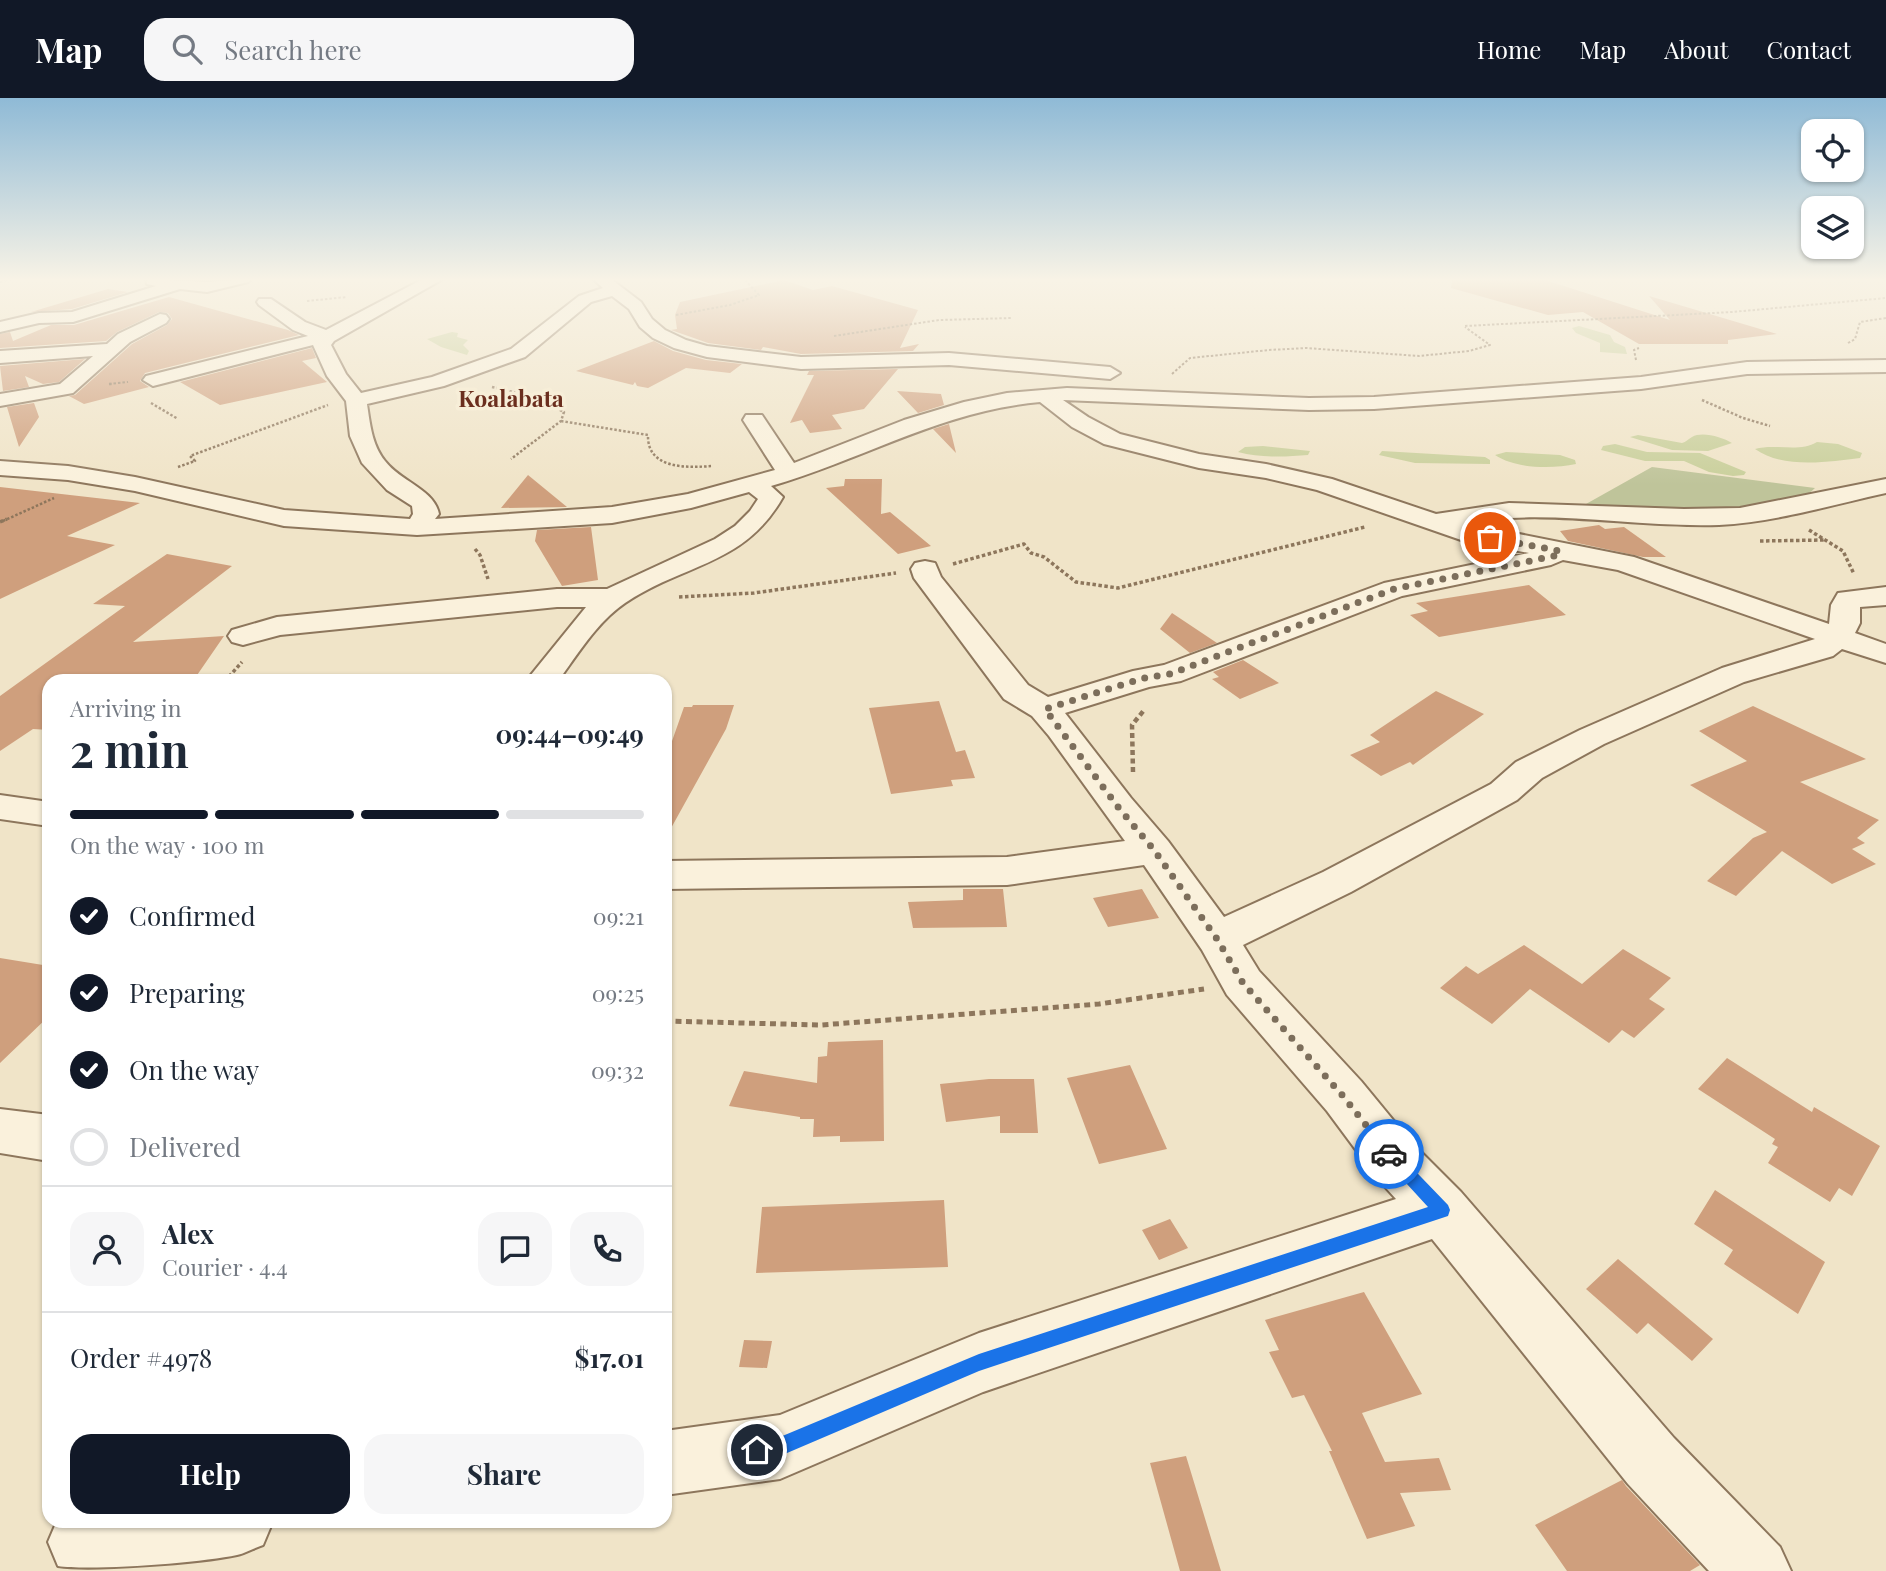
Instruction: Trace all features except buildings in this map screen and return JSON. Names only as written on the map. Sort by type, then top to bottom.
[{"type":"street","points":[[153,380],[276,348]]},
{"type":"street","points":[[323,348],[337,376],[356,400],[361,436],[374,463],[395,485],[424,503],[426,514],[417,527]]},
{"type":"street","points":[[356,400],[462,375],[523,348]]},
{"type":"street","points":[[702,348],[773,360],[834,363],[949,359],[1145,379],[1175,398]]},
{"type":"street","points":[[0,357],[111,349]]},
{"type":"street","points":[[0,400],[66,389],[111,349]]},
{"type":"street","points":[[0,468],[68,472],[135,484],[284,518],[342,524],[445,526],[612,515],[691,501],[755,485],[784,468],[971,406],[1044,396],[1126,395],[1308,404],[1374,403],[1641,383],[1747,368],[1886,366]]},
{"type":"street","points":[[1044,396],[1080,422],[1112,439],[1199,461],[1297,478],[1474,535],[1624,563],[1886,654]]},
{"type":"street","points":[[754,420],[784,468]]},
{"type":"street","points":[[547,674],[574,638],[612,598],[646,579],[708,553],[765,513],[771,497],[755,485]]},
{"type":"street","points":[[1435,521],[1474,512],[1533,510],[1659,517],[1750,515],[1800,507],[1886,486]]},
{"type":"street","points":[[1045,709],[1144,678],[1170,674],[1394,589],[1559,555],[1560,551]]},
{"type":"street","points":[[925,569],[928,578],[1016,692],[1045,709],[1118,807],[1154,850],[1217,939],[1243,983],[1343,1096],[1394,1160],[1442,1210],[1643,1451],[1756,1571]]},
{"type":"street","points":[[1217,939],[1337,882],[1504,792],[1529,770],[1592,737],[1733,676],[1822,649],[1839,637],[1845,623],[1847,599],[1886,596]]},
{"type":"street","points":[[243,636],[277,626],[557,598],[612,598]]},
{"type":"street","points":[[0,807],[42,813]]},
{"type":"street","points":[[672,875],[1007,871],[1154,850]]},
{"type":"street","points":[[0,1131],[42,1137]]},
{"type":"street","points":[[672,1462],[780,1447],[979,1363],[1442,1210]]},
{"type":"street","points":[[82,1545],[193,1528]]},
{"type":"path","points":[[1145,379],[1167,379],[1190,358],[1269,349],[1307,348],[1419,356],[1480,348]]},
{"type":"path","points":[[462,375],[489,387],[547,401],[564,412],[561,421],[511,459]]},
{"type":"path","points":[[1697,397],[1743,418],[1770,426]]},
{"type":"path","points":[[190,456],[316,408],[356,400]]},
{"type":"path","points":[[561,421],[648,435],[646,443],[651,455],[659,462],[706,467],[784,468]]},
{"type":"path","points":[[612,598],[754,593],[925,569],[984,557],[1024,544],[1031,553],[1044,557],[1076,582],[1118,588],[1217,565],[1336,532],[1380,524],[1435,521]]},
{"type":"path","points":[[445,526],[447,537],[470,543],[480,555],[496,606]]},
{"type":"path","points":[[1752,541],[1825,540],[1843,551],[1860,589],[1857,597]]},
{"type":"path","points":[[1118,807],[1135,768],[1132,725],[1170,674]]},
{"type":"path","points":[[672,1021],[821,1025],[1099,1004],[1243,983]]},
{"type":"green space","points":[[443,348],[466,348],[469,351],[467,355]]},
{"type":"green space","points":[[1600,348],[1625,348],[1627,354],[1600,352]]},
{"type":"green space","points":[[1638,435],[1682,443],[1696,435],[1706,435],[1732,443],[1708,451],[1672,450],[1630,437]]},
{"type":"green space","points":[[1817,442],[1838,444],[1862,453],[1860,458],[1806,463],[1779,459],[1755,449],[1803,447]]},
{"type":"green space","points":[[1615,444],[1647,452],[1700,453],[1746,472],[1744,475],[1733,476],[1709,472],[1684,461],[1645,461],[1601,450],[1603,446]]},
{"type":"green space","points":[[1263,446],[1310,451],[1308,455],[1282,457],[1238,452],[1245,447]]},
{"type":"green space","points":[[1382,451],[1485,457],[1490,460],[1490,464],[1415,463],[1379,455]]},
{"type":"green space","points":[[1506,452],[1560,455],[1575,460],[1576,464],[1534,467],[1513,463],[1495,455]]},
{"type":"green space","points":[[1652,467],[1815,488],[1799,498],[1746,509],[1649,511],[1600,509],[1586,504]]},
{"type":"way so far","points":[[1389,1154],[1343,1096],[1243,983],[1217,939],[1142,833],[1118,807],[1045,709],[1144,678],[1170,674],[1394,589],[1559,555],[1560,551],[1490,538]]},
{"type":"district","name":"Koalabata","points":[[511,399]]},
{"type":"route","points":[[757,1450],[780,1447],[979,1363],[1442,1210],[1389,1154]]}]
